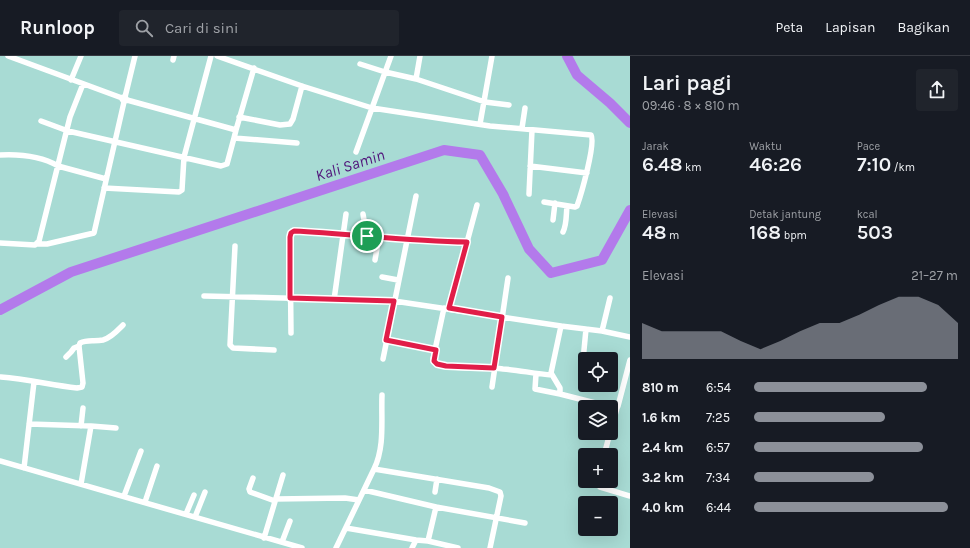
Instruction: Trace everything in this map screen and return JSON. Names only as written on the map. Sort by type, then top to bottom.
[{"type":"street","points":[[8,56],[125,99],[236,130]]},
{"type":"street","points":[[71,80],[81,56]]},
{"type":"street","points":[[0,242],[47,244],[94,233],[135,56]]},
{"type":"street","points":[[104,188],[181,191],[183,189],[184,157],[211,56]]},
{"type":"street","points":[[217,56],[302,86],[372,108],[480,124],[591,135],[593,140],[587,173],[577,206],[575,207],[544,202]]},
{"type":"street","points":[[356,152],[391,56]]},
{"type":"street","points":[[416,79],[420,56]]},
{"type":"street","points":[[480,124],[492,56]]},
{"type":"street","points":[[360,64],[385,72],[416,79],[484,102],[509,105]]},
{"type":"street","points":[[41,121],[68,131],[224,166],[228,160],[254,68]]},
{"type":"street","points":[[36,244],[40,239],[68,131],[70,117],[83,84]]},
{"type":"street","points":[[239,118],[288,125],[294,119],[302,86]]},
{"type":"street","points":[[522,128],[525,108]]},
{"type":"street","points":[[529,194],[532,130]]},
{"type":"street","points":[[234,138],[297,143]]},
{"type":"street","points":[[0,155],[36,157],[52,162],[58,166],[106,179]]},
{"type":"street","points":[[530,166],[587,173]]},
{"type":"street","points":[[383,359],[416,196]]},
{"type":"street","points":[[553,220],[554,203]]},
{"type":"street","points":[[477,205],[447,308],[434,361],[442,365],[494,368],[552,375]]},
{"type":"street","points":[[563,232],[566,227],[565,222],[567,206]]},
{"type":"street","points":[[334,300],[346,214]]},
{"type":"street","points":[[363,214],[364,220],[367,223],[367,236]]},
{"type":"street","points":[[291,333],[291,233],[294,231],[406,240],[467,242]]},
{"type":"street","points":[[375,260],[379,237]]},
{"type":"street","points":[[235,246],[230,345],[238,349],[274,350]]},
{"type":"street","points":[[382,277],[398,280]]},
{"type":"street","points":[[492,387],[508,278]]},
{"type":"street","points":[[204,296],[394,301],[602,331],[630,337]]},
{"type":"street","points":[[602,331],[610,298]]},
{"type":"street","points":[[66,357],[74,348],[79,346],[80,343],[87,340],[102,340],[108,338],[123,325]]},
{"type":"street","points":[[560,394],[560,388],[552,375],[551,370],[561,326]]},
{"type":"street","points":[[584,352],[586,329]]},
{"type":"street","points":[[386,340],[436,350]]},
{"type":"street","points":[[1,376],[77,388],[82,387],[83,383],[79,346]]},
{"type":"street","points":[[618,402],[620,400],[630,360]]},
{"type":"street","points":[[536,374],[536,389],[584,400]]},
{"type":"street","points":[[24,468],[34,382]]},
{"type":"street","points":[[336,548],[379,458],[381,447],[382,395]]},
{"type":"street","points":[[81,426],[83,408]]},
{"type":"street","points":[[29,424],[116,428]]},
{"type":"street","points":[[81,484],[91,426]]},
{"type":"street","points":[[124,496],[141,450]]},
{"type":"street","points":[[0,460],[302,548]]},
{"type":"street","points":[[145,502],[157,466]]},
{"type":"street","points":[[374,469],[489,488],[500,492],[501,496],[490,548]]},
{"type":"street","points":[[264,538],[283,475]]},
{"type":"street","points":[[253,478],[249,489],[250,492],[276,500],[345,498],[359,500]]},
{"type":"street","points":[[435,492],[437,479]]},
{"type":"street","points":[[603,488],[630,496]]},
{"type":"street","points":[[364,490],[436,507],[525,523]]},
{"type":"street","points":[[196,517],[205,492]]},
{"type":"street","points":[[186,514],[194,495]]},
{"type":"street","points":[[428,541],[436,507]]},
{"type":"street","points":[[282,542],[290,521]]},
{"type":"street","points":[[346,528],[428,541],[458,548]]},
{"type":"street","points":[[412,548],[416,540]]},
{"type":"waterway","points":[[567,56],[577,75],[610,103],[630,123]]},
{"type":"waterway","name":"Kali Samin","points":[[0,310],[71,272],[444,150],[480,155],[503,194],[529,249],[551,273],[602,260],[630,210]]},
{"type":"route","points":[[292,232],[367,236],[406,240],[467,242],[449,308],[502,317],[494,368],[442,365],[435,363],[434,361],[436,350],[386,340],[394,301],[290,298],[290,237],[292,232]]}]
